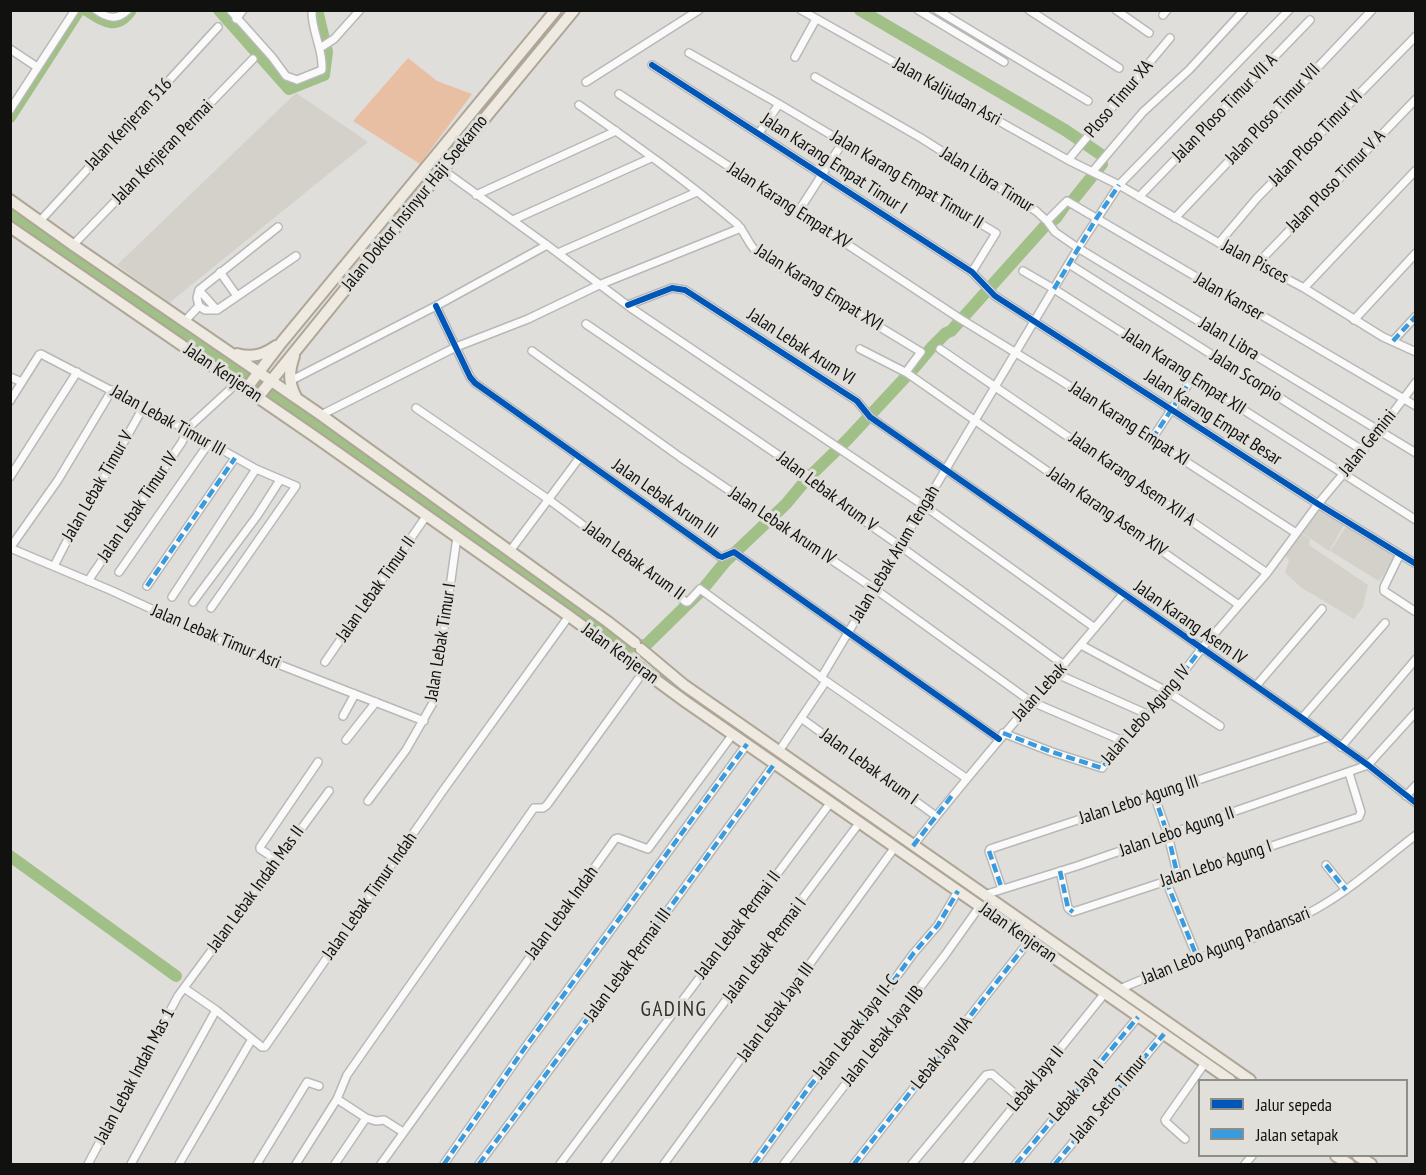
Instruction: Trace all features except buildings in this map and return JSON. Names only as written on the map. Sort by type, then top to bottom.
[{"type":"main road","name":"Jalan Doktor Insinyur Haji Soekarno","points":[[244,386],[257,374],[556,10]]},
{"type":"main road","name":"Jalan Doktor Insinyur Haji Soekarno","points":[[259,396],[574,10]]},
{"type":"main road","points":[[431,162],[433,168],[443,170]]},
{"type":"main road","points":[[423,172],[431,174],[433,181]]},
{"type":"main road","name":"Jalan Kenjeran","points":[[10,200],[231,353],[257,374],[321,415],[510,551],[638,646],[684,685],[779,751],[820,787],[913,846],[1029,941],[1229,1079]]},
{"type":"main road","name":"Jalan Kenjeran","points":[[10,226],[259,396],[747,744],[775,763],[808,778]]},
{"type":"main road","points":[[169,333],[181,320]]},
{"type":"main road","points":[[231,353],[246,356],[260,355],[281,343]]},
{"type":"main road","points":[[296,398],[289,374],[297,347]]},
{"type":"main road","name":"Jalan Kenjeran","points":[[820,787],[831,802],[958,891],[982,901],[1120,989],[1249,1079]]},
{"type":"street","points":[[10,110],[75,10]]},
{"type":"street","points":[[96,10],[104,16],[114,18],[123,16],[128,10]]},
{"type":"street","points":[[230,10],[290,78],[297,80],[321,73],[323,64],[323,46],[313,29],[312,10]]},
{"type":"street","points":[[236,19],[243,10]]},
{"type":"street","points":[[323,46],[339,35],[360,10]]},
{"type":"street","points":[[586,82],[699,10]]},
{"type":"street","name":"Jalan Kalijudan Asri","points":[[801,10],[1068,160],[1095,172]]},
{"type":"street","points":[[918,10],[1004,62]]},
{"type":"street","points":[[937,10],[1088,101]]},
{"type":"street","points":[[1029,10],[1119,68]]},
{"type":"street","points":[[1116,10],[1149,33]]},
{"type":"street","points":[[1095,172],[1143,112],[1189,70],[1244,10]]},
{"type":"street","name":"Jalan Lebak Arum Tengah","points":[[779,751],[801,718],[874,589],[1034,321],[1119,185],[1289,10]]},
{"type":"street","name":"Jalan Ploso Timur VII","points":[[1175,218],[1372,10]]},
{"type":"street","points":[[795,57],[816,19]]},
{"type":"street","name":"Jalan Ploso Timur VII A","points":[[1139,197],[1310,20]]},
{"type":"street","name":"Jalan Kenjeran 516","points":[[40,221],[218,27]]},
{"type":"street","name":"Jalan Ploso Timur VI","points":[[1219,243],[1257,198],[1416,36]]},
{"type":"street","name":"Ploso Timur XA","points":[[1068,160],[1170,38]]},
{"type":"street","points":[[10,50],[37,67]]},
{"type":"street","name":"Jalan Karang Empat Timur II","points":[[689,53],[996,233],[972,272]]},
{"type":"street","name":"Jalan Kenjeran Permai","points":[[73,245],[253,59]]},
{"type":"street","name":"Jalan Karang Empat Timur I","points":[[652,65],[972,272],[990,292]]},
{"type":"street","name":"Jalan Libra Timur","points":[[815,77],[921,138],[1036,211],[1049,223],[1054,232],[1078,248]]},
{"type":"street","name":"Jalan Karang Empat XV","points":[[619,94],[961,319]]},
{"type":"street","name":"Jalan Ploso Timur V A","points":[[1257,264],[1416,99]]},
{"type":"street","points":[[759,133],[779,104]]},
{"type":"street","name":"Jalan Karang Empat XVI","points":[[579,105],[697,192],[741,228],[750,246],[758,253],[921,352],[908,373]]},
{"type":"street","points":[[477,195],[616,131]]},
{"type":"street","points":[[798,212],[843,142]]},
{"type":"street","points":[[513,220],[651,158]]},
{"type":"street","points":[[443,170],[547,244],[628,306],[923,506],[1095,628]]},
{"type":"street","points":[[1304,288],[1416,170]]},
{"type":"street","name":"Jalan Pisces","points":[[1095,172],[1219,243],[1304,288],[1353,320],[1416,352]]},
{"type":"street","points":[[558,254],[697,192]]},
{"type":"street","name":"Jalan Kanser","points":[[1049,223],[1066,201],[1070,202],[1416,406]]},
{"type":"street","points":[[278,226],[200,290],[197,298],[199,306],[205,310],[217,310],[296,256]]},
{"type":"street","points":[[321,415],[456,348],[528,319],[599,285],[741,228]]},
{"type":"street","points":[[290,381],[436,306],[547,244]]},
{"type":"street","name":"Jalan Libra","points":[[1078,248],[1416,453]]},
{"type":"street","points":[[1353,320],[1416,253]]},
{"type":"street","name":"Jalan Scorpio","points":[[1069,264],[1362,450]]},
{"type":"street","name":"Jalan Karang Empat XII","points":[[1023,271],[1416,520]]},
{"type":"street","points":[[220,272],[237,296]]},
{"type":"street","name":"Jalan Lebak Arum VI","points":[[628,306],[672,288],[685,290],[852,397],[862,405],[868,416],[945,471]]},
{"type":"street","points":[[200,290],[217,310]]},
{"type":"street","name":"Jalan Karang Empat Besar","points":[[990,292],[1318,504],[1416,564]]},
{"type":"street","points":[[181,320],[199,306]]},
{"type":"street","name":"Jalan Lebak Arum III","points":[[436,306],[472,381],[719,556],[736,553],[1001,736],[1098,768]]},
{"type":"street","points":[[1393,341],[1416,316]]},
{"type":"street","name":"Jalan Karang Empat XI","points":[[961,319],[1016,351],[1296,533]]},
{"type":"street","name":"Jalan Lebak Arum V","points":[[586,324],[809,477],[817,488],[1064,665]]},
{"type":"street","points":[[861,349],[908,373],[975,420]]},
{"type":"street","name":"Jalan Karang Asem XII A","points":[[940,349],[1267,573]]},
{"type":"street","name":"Jalan Lebak Arum IV","points":[[532,351],[681,458],[874,589],[1030,701],[1123,741]]},
{"type":"street","name":"Jalan Lebak Timur III","points":[[22,382],[40,355],[46,356],[144,406],[256,469],[296,486],[210,608]]},
{"type":"street","points":[[10,477],[76,372]]},
{"type":"street","points":[[10,377],[22,382],[10,401]]},
{"type":"street","points":[[1152,439],[1193,377]]},
{"type":"street","name":"Jalan Gemini","points":[[1318,504],[1380,430],[1416,382]]},
{"type":"street","name":"Jalan Lebak Timur IV","points":[[88,581],[182,442],[187,430],[244,386]]},
{"type":"street","points":[[10,548],[58,480],[112,390]]},
{"type":"street","name":"Jalan Lebak Timur V","points":[[54,566],[70,532],[83,515],[144,406]]},
{"type":"street","name":"Jalan Lebak Arum II","points":[[416,408],[548,499],[686,602],[701,589],[709,597],[966,778]]},
{"type":"street","name":"Jalan Karang Asem XIV","points":[[975,420],[1239,605]]},
{"type":"street","points":[[119,572],[209,443]]},
{"type":"street","points":[[510,551],[580,457]]},
{"type":"street","points":[[147,586],[235,458]]},
{"type":"street","points":[[172,597],[256,469]]},
{"type":"street","name":"Jalan Karang Asem IV","points":[[945,471],[1302,718],[1416,803]]},
{"type":"street","points":[[194,602],[280,480]]},
{"type":"street","points":[[1239,605],[1267,573],[1318,504]]},
{"type":"street","name":"Jalan Lebak Timur II","points":[[325,662],[427,515]]},
{"type":"street","name":"Jalan Lebak Timur I","points":[[368,801],[406,750],[434,700],[457,537]]},
{"type":"street","name":"Jalan Lebak Timur Asri","points":[[10,548],[238,649],[424,721]]},
{"type":"street","points":[[1400,554],[1384,591],[1416,612]]},
{"type":"street","name":"Jalan Lebak","points":[[913,846],[1030,701],[1057,674],[1123,594]]},
{"type":"street","name":"Jalan Lebo Agung IV","points":[[1098,768],[1103,767],[1123,741],[1168,692],[1239,605]]},
{"type":"street","points":[[1256,686],[1322,609]]},
{"type":"street","name":"Jalan Lebak Timur Indah","points":[[252,1040],[265,1047],[442,792],[569,616]]},
{"type":"street","points":[[1302,718],[1385,623]]},
{"type":"street","points":[[1081,645],[1168,692],[1220,726]]},
{"type":"street","points":[[1341,747],[1416,659]]},
{"type":"street","points":[[296,1164],[337,1099],[347,1075],[380,1026],[534,808],[546,807],[644,671]]},
{"type":"street","points":[[1057,674],[1147,714]]},
{"type":"street","points":[[343,716],[355,694]]},
{"type":"street","points":[[346,740],[376,702]]},
{"type":"street","points":[[1368,765],[1416,712]]},
{"type":"street","name":"Jalan Lebak Arum I","points":[[801,718],[936,816]]},
{"type":"street","name":"Jalan Lebak Indah","points":[[404,1132],[615,839],[618,838],[648,849],[733,734]]},
{"type":"street","name":"Jalan Lebo Agung III","points":[[1002,889],[990,849],[1328,737]]},
{"type":"street","points":[[444,1164],[524,1049],[747,744]]},
{"type":"street","points":[[277,860],[260,847],[318,762]]},
{"type":"street","name":"Jalan Lebak Permai III","points":[[479,1164],[775,763]]},
{"type":"street","name":"Jalan Lebo Agung II","points":[[982,901],[1002,889],[1168,836],[1368,765]]},
{"type":"street","name":"Jalan Lebo Agung I","points":[[1060,871],[1068,908],[1073,912],[1359,817],[1361,812],[1349,773]]},
{"type":"street","points":[[1406,796],[1416,785]]},
{"type":"street","name":"Jalan Lebak Indah Mas II","points":[[184,988],[329,791]]},
{"type":"street","points":[[1154,795],[1168,836],[1178,877]]},
{"type":"street","name":"Jalan Lebak Permai II","points":[[560,1164],[831,802]]},
{"type":"street","name":"Jalan Lebak Permai I","points":[[605,1164],[860,822]]},
{"type":"street","name":"Jalan Lebo Agung Pandansari","points":[[1120,989],[1197,957],[1261,934],[1315,910],[1346,890],[1416,835]]},
{"type":"street","name":"Jalan Lebak Jaya III","points":[[664,1164],[895,847]]},
{"type":"street","points":[[1326,865],[1346,890]]},
{"type":"street","points":[[1166,881],[1197,957]]},
{"type":"street","name":"Jalan Lebak Jaya II-C","points":[[754,1164],[810,1086],[868,1016],[913,954],[938,925],[958,891]]},
{"type":"street","name":"Jalan Lebak Jaya IIB","points":[[784,1164],[982,901]]},
{"type":"street","name":"Lebak Jaya IIA","points":[[854,1164],[1029,941]]},
{"type":"street","points":[[179,1164],[252,1040],[216,1010],[184,988]]},
{"type":"street","name":"Jalan Lebak Indah Mas 1","points":[[88,1164],[136,1071],[184,988]]},
{"type":"street","name":"Lebak Jaya II","points":[[967,1164],[1105,993]]},
{"type":"street","points":[[131,1164],[216,1010]]},
{"type":"street","name":"Lebak Jaya I","points":[[1016,1164],[1138,1017]]},
{"type":"street","name":"Jalan Setro Timur","points":[[1055,1164],[1164,1034]]},
{"type":"street","points":[[1185,1139],[1165,1120],[1205,1063]]},
{"type":"street","points":[[912,1164],[986,1075],[992,1074],[1020,1098]]},
{"type":"street","points":[[257,1164],[308,1082],[319,1086]]},
{"type":"street","points":[[337,1099],[366,1118],[376,1121],[384,1120],[404,1132],[381,1164]]},
{"type":"street","points":[[335,1164],[366,1118]]},
{"type":"shaded area","points":[[408,58],[437,81],[472,94],[420,164],[353,121]]},
{"type":"shaded area","points":[[296,93],[368,142],[169,303],[117,265]]},
{"type":"shaded area","points":[[1318,508],[1344,525],[1329,551],[1302,533]]},
{"type":"shaded area","points":[[1347,525],[1397,556],[1379,581],[1330,551]]},
{"type":"shaded area","points":[[1300,533],[1310,539],[1309,545],[1368,585],[1363,607],[1354,619],[1302,588],[1285,573],[1289,560],[1285,555]]},
{"type":"waterway","points":[[10,117],[79,10]]},
{"type":"waterway","points":[[86,10],[110,22],[120,20],[131,10]]},
{"type":"waterway","points":[[219,10],[289,89],[324,75],[327,52],[317,10]]},
{"type":"waterway","points":[[860,10],[1065,130],[1103,156]]},
{"type":"waterway","points":[[10,213],[613,633],[627,647],[646,645],[703,589],[725,562],[786,504],[931,348],[951,331],[1044,227],[1073,200],[1102,164]]},
{"type":"waterway","points":[[10,856],[176,976]]},
{"type":"marked path","points":[[1054,289],[1119,185]]},
{"type":"marked path","points":[[1393,341],[1416,316]]},
{"type":"marked path","points":[[1152,439],[1193,377]]},
{"type":"marked path","points":[[147,586],[235,458]]},
{"type":"marked path","points":[[1003,733],[1102,768],[1123,741],[1168,692],[1202,648]]},
{"type":"marked path","points":[[444,1164],[524,1049],[747,744]]},
{"type":"marked path","points":[[479,1164],[775,763]]},
{"type":"marked path","points":[[913,846],[954,793]]},
{"type":"marked path","points":[[1154,795],[1168,835],[1178,877]]},
{"type":"marked path","points":[[989,851],[1002,889]]},
{"type":"marked path","points":[[1326,865],[1346,890]]},
{"type":"marked path","points":[[1060,871],[1068,908],[1073,912]]},
{"type":"marked path","points":[[1166,881],[1197,957]]},
{"type":"marked path","points":[[754,1164],[810,1086],[938,925],[958,891]]},
{"type":"marked path","points":[[854,1164],[1029,941]]},
{"type":"marked path","points":[[1016,1164],[1138,1017]]},
{"type":"marked path","points":[[1055,1164],[1164,1034]]},
{"type":"cycle path","points":[[652,65],[972,272],[995,296],[1318,504],[1416,564]]},
{"type":"cycle path","points":[[628,305],[672,288],[685,290],[857,401],[870,417],[1302,718],[1416,803]]},
{"type":"cycle path","points":[[436,306],[475,383],[719,556],[734,552],[999,739]]},
{"type":"district","name":"GADING","points":[[674,1010]]}]
